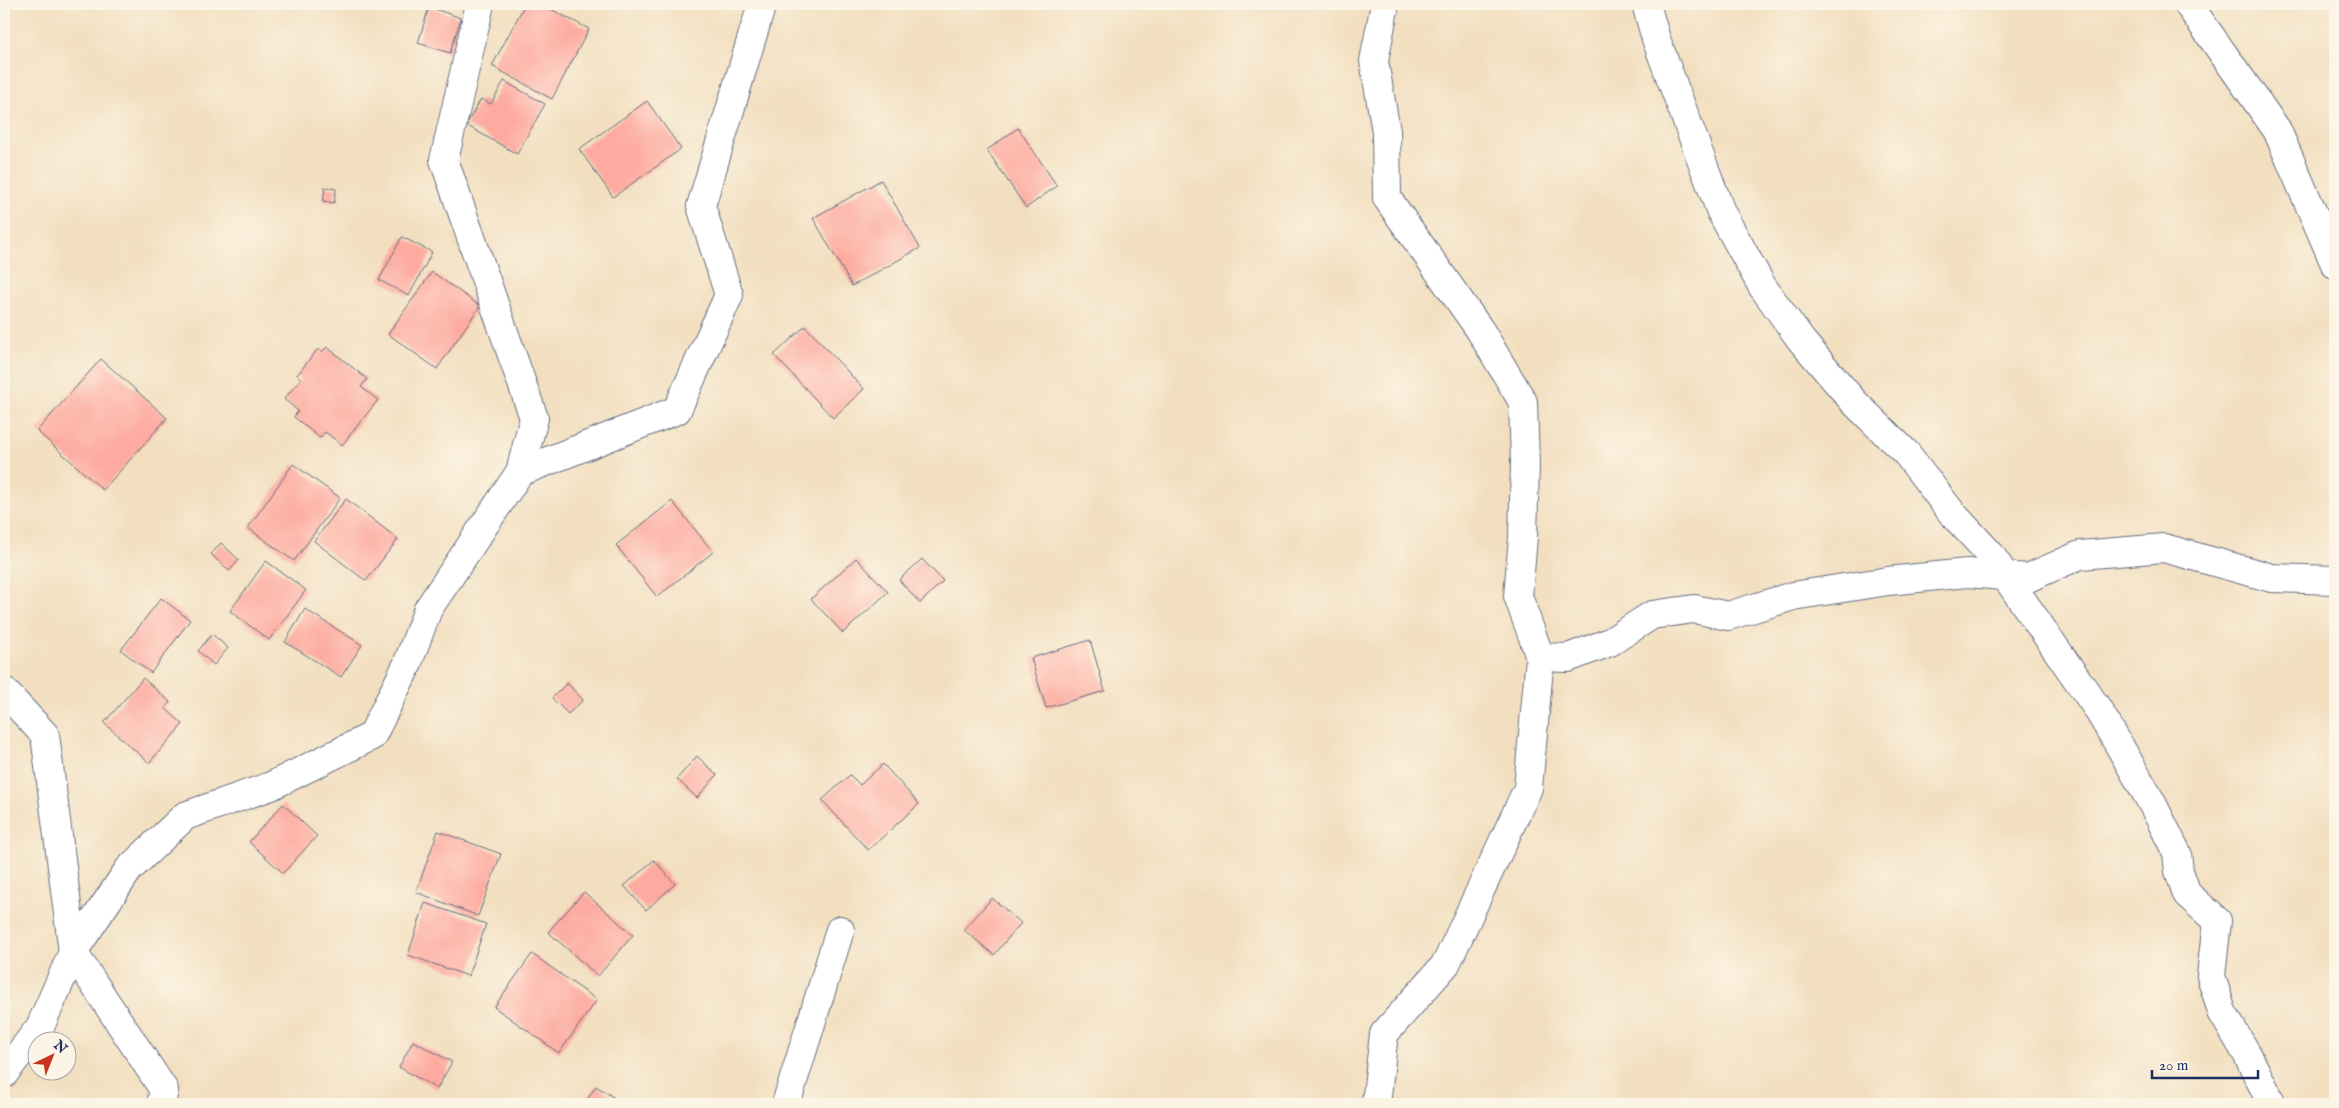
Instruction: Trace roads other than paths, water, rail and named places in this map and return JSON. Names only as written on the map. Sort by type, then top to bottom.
[{"type":"street","points":[[4,1074],[40,1027],[73,952],[129,868],[185,816],[271,786],[372,736],[407,665],[428,609],[520,472],[534,418],[444,160],[480,4]]},
{"type":"street","points":[[520,472],[677,410],[729,295],[701,206],[762,4]]},
{"type":"street","points":[[1376,1104],[1384,1034],[1446,964],[1528,788],[1540,656],[1518,596],[1523,538],[1525,463],[1523,402],[1480,330],[1387,198],[1386,131],[1374,61],[1385,4]]},
{"type":"street","points":[[1646,4],[1656,39],[1721,212],[1762,286],[1801,340],[1854,402],[1907,454],[1952,513],[1990,554],[2096,708],[2143,788],[2177,853],[2179,870],[2187,894],[2217,920],[2211,976],[2222,1012],[2247,1054],[2272,1104]]},
{"type":"street","points":[[2188,4],[2277,130],[2335,264]]},
{"type":"street","points":[[1540,656],[1568,658],[1610,642],[1652,615],[1694,609],[1728,616],[1793,596],[1888,581],[1967,573],[2028,578],[2080,556],[2164,548],[2272,578],[2335,580]]},
{"type":"street","points":[[4,691],[45,735],[73,952],[164,1090],[161,1104]]},
{"type":"street","points":[[786,1104],[840,930]]}]
